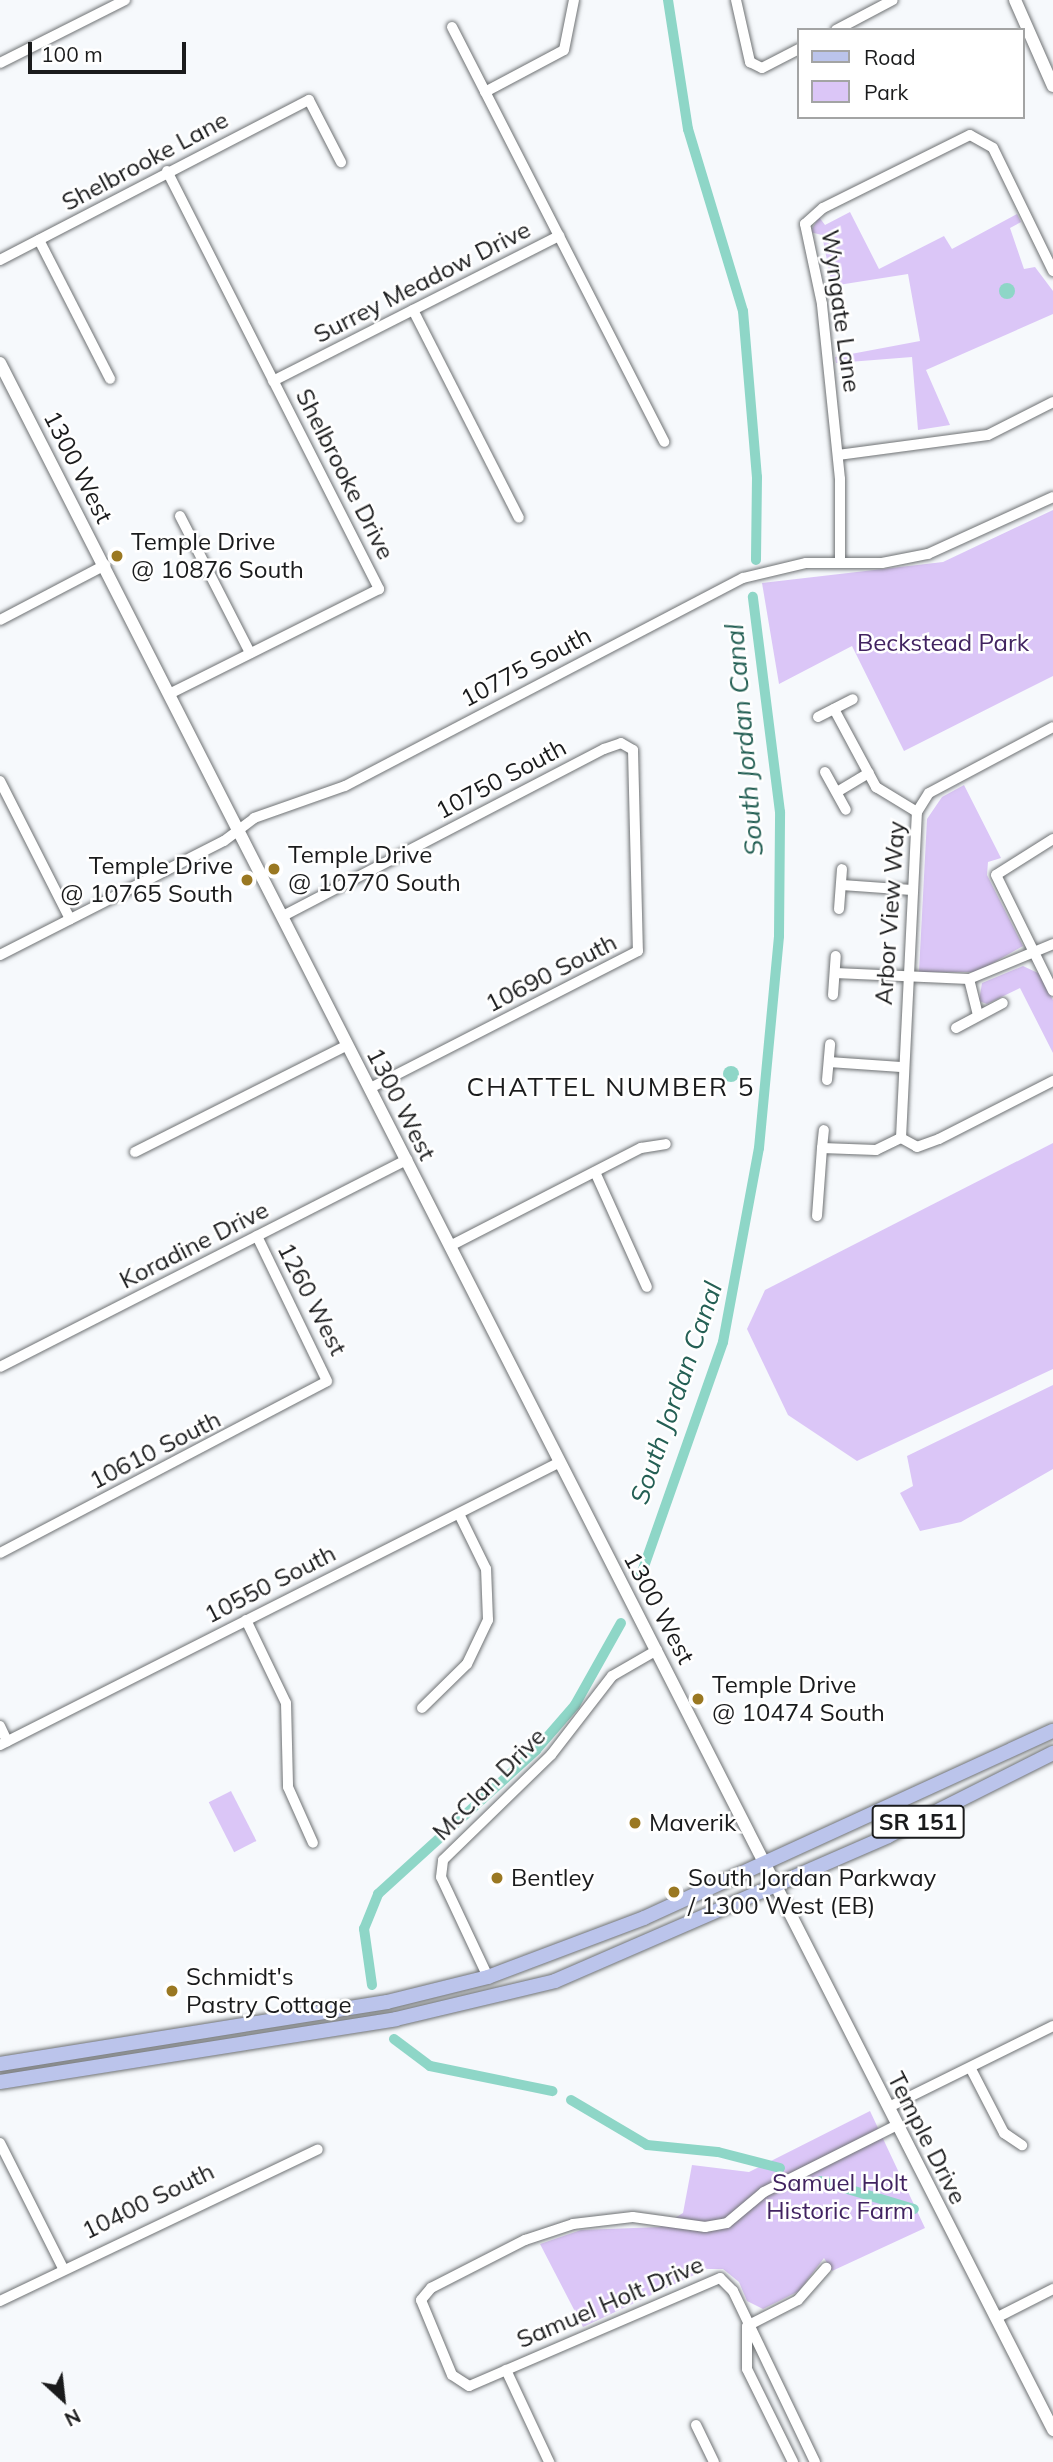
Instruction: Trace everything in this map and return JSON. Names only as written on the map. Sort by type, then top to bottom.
[{"type":"main road","name":"SR 151","points":[[0,2064],[375,2004],[488,1977],[561,1952],[768,1862],[1053,1731]]},
{"type":"main road","name":"SR 151","points":[[0,2082],[448,2009],[617,1957],[779,1885],[1053,1753]]},
{"type":"street","points":[[0,63],[125,0]]},
{"type":"street","points":[[485,92],[564,50],[574,0]]},
{"type":"street","points":[[736,0],[750,62],[762,68],[797,50]]},
{"type":"street","points":[[840,28],[893,0]]},
{"type":"street","points":[[1015,0],[1053,86]]},
{"type":"street","name":"Surrey Meadow Drive","points":[[274,381],[559,236],[452,27]]},
{"type":"street","name":"Shelbrooke Lane","points":[[0,260],[167,171],[309,100],[341,162]]},
{"type":"street","name":"Wyngate Lane","points":[[840,563],[838,455],[822,304],[805,224],[823,208],[959,139],[983,138],[1050,258]]},
{"type":"street","name":"Shelbrooke Drive","points":[[167,171],[379,589],[171,694]]},
{"type":"street","points":[[559,236],[664,442]]},
{"type":"street","points":[[39,240],[110,379]]},
{"type":"street","points":[[1050,258],[1053,271]]},
{"type":"street","points":[[413,310],[519,518]]},
{"type":"street","name":"1300 West","points":[[0,363],[450,1246],[768,1862]]},
{"type":"street","points":[[838,455],[988,435],[1053,402]]},
{"type":"street","name":"10775 South","points":[[0,955],[238,831],[272,809],[345,786],[743,578],[790,565],[928,555],[1053,497]]},
{"type":"street","points":[[180,516],[250,653]]},
{"type":"street","points":[[0,620],[105,565]]},
{"type":"street","points":[[818,717],[853,699]]},
{"type":"street","points":[[834,709],[869,773],[887,797],[917,812]]},
{"type":"street","name":"Arbor View Way","points":[[901,1138],[905,979],[917,812],[929,793],[1053,727]]},
{"type":"street","name":"10750 South","points":[[283,916],[604,749],[628,744]]},
{"type":"street","name":"10690 South","points":[[370,1088],[638,951],[637,766],[628,744]]},
{"type":"street","points":[[825,772],[846,810]]},
{"type":"street","points":[[837,792],[869,773]]},
{"type":"street","points":[[0,781],[70,919]]},
{"type":"street","points":[[1053,839],[996,874],[1053,991]]},
{"type":"street","points":[[839,909],[842,869]]},
{"type":"street","points":[[842,885],[912,890]]},
{"type":"street","points":[[835,973],[905,979],[968,979],[1035,954],[1053,944]]},
{"type":"street","points":[[833,995],[836,957]]},
{"type":"street","points":[[968,979],[978,1014]]},
{"type":"street","points":[[956,1028],[1003,1003]]},
{"type":"street","points":[[827,1080],[830,1044]]},
{"type":"street","points":[[135,1152],[348,1045]]},
{"type":"street","points":[[829,1062],[901,1067]]},
{"type":"street","points":[[822,1148],[876,1150],[901,1138],[917,1147],[939,1139],[1053,1081]]},
{"type":"street","points":[[817,1216],[824,1130]]},
{"type":"street","points":[[450,1246],[641,1148],[666,1144]]},
{"type":"street","name":"Koradine Drive","points":[[0,1367],[407,1160]]},
{"type":"street","points":[[595,1172],[647,1287]]},
{"type":"street","name":"1260 West","points":[[257,1236],[327,1381]]},
{"type":"street","name":"10610 South","points":[[0,1553],[327,1381]]},
{"type":"street","name":"10550 South","points":[[4,1743],[561,1462]]},
{"type":"street","points":[[422,1708],[467,1664],[488,1620],[486,1569],[459,1514]]},
{"type":"street","points":[[246,1620],[286,1703],[288,1787],[313,1843]]},
{"type":"street","name":"McClan Drive","points":[[488,1977],[441,1877],[443,1860],[551,1755],[612,1676],[657,1650]]},
{"type":"street","points":[[0,1726],[4,1743]]},
{"type":"street","name":"Temple Drive","points":[[768,1862],[897,2124],[1053,2430]]},
{"type":"street","points":[[889,2107],[972,2071],[1013,2042],[1053,2026]]},
{"type":"street","points":[[972,2071],[1004,2133],[1022,2145]]},
{"type":"street","name":"Samuel Holt Drive","points":[[815,2462],[730,2286],[710,2278],[506,2370],[464,2385],[452,2375],[420,2310],[431,2288],[573,2224],[633,2217],[705,2227],[727,2223],[764,2192],[897,2124]]},
{"type":"street","points":[[0,2143],[63,2268]]},
{"type":"street","name":"10400 South","points":[[0,2301],[63,2268],[318,2149]]},
{"type":"street","points":[[747,2326],[798,2300],[825,2268]]},
{"type":"street","points":[[996,2318],[1053,2289]]},
{"type":"street","name":"Samuel Holt Drive","points":[[747,2326],[747,2369],[793,2462]]},
{"type":"street","points":[[506,2370],[548,2462]]},
{"type":"street","points":[[696,2425],[714,2462]]},
{"type":"green space","points":[[850,212],[879,269],[944,236],[952,249],[1017,214],[1021,222],[1010,228],[1024,269],[1035,267],[1053,291],[1053,314],[926,370],[950,425],[918,430],[912,357],[836,363],[835,357],[920,341],[908,274],[832,286],[822,235],[810,232],[819,217],[825,225]]},
{"type":"green space","name":"Beckstead Park","points":[[1053,510],[1053,676],[904,751],[852,646],[779,684],[762,583],[943,562]]},
{"type":"green space","points":[[964,785],[1001,858],[988,862],[987,875],[1023,946],[977,972],[919,972],[927,819],[942,797]]},
{"type":"green space","points":[[1023,966],[1040,974],[1053,1000],[1053,1053],[1020,988],[987,1004],[979,1001],[982,983]]},
{"type":"green space","points":[[1053,1143],[1053,1369],[857,1461],[788,1415],[747,1329],[765,1290]]},
{"type":"green space","points":[[1053,1385],[1053,1469],[961,1522],[920,1531],[900,1493],[913,1486],[907,1456]]},
{"type":"green space","points":[[231,1791],[256,1841],[234,1852],[209,1802]]},
{"type":"green space","name":"Samuel Holt Historic Farm","points":[[870,2111],[925,2228],[832,2271],[824,2258],[799,2291],[763,2309],[747,2301],[739,2282],[723,2269],[707,2269],[583,2327],[540,2244],[581,2230],[660,2227],[683,2213],[692,2165],[749,2172]]},
{"type":"shaded area","points":[[1004,283],[1010,283],[1015,291],[1013,297],[1004,299],[999,294],[999,288]]},
{"type":"shaded area","points":[[731,1066],[737,1068],[737,1080],[731,1082],[725,1080],[723,1074],[725,1068]]},
{"type":"waterway","name":"South Jordan Canal","points":[[668,0],[688,129],[743,311],[757,477],[756,560]]},
{"type":"waterway","name":"South Jordan Canal","points":[[641,1575],[723,1342],[759,1148],[779,936],[780,812],[753,597]]},
{"type":"waterway","name":"South Jordan Canal","points":[[372,1985],[364,1929],[378,1894],[536,1750],[575,1705],[621,1623]]},
{"type":"waterway","name":"South Jordan Canal","points":[[394,2039],[430,2066],[552,2091]]},
{"type":"waterway","name":"South Jordan Canal","points":[[571,2100],[647,2145],[718,2152],[780,2168]]},
{"type":"waterway","name":"South Jordan Canal","points":[[821,2181],[914,2209]]},
{"type":"place","name":"Temple Drive @ 10876 South","points":[[117,556]]},
{"type":"place","name":"Temple Drive @ 10770 South","points":[[274,869]]},
{"type":"place","name":"Temple Drive @ 10765 South","points":[[247,880]]},
{"type":"place","name":"Temple Drive @ 10474 South","points":[[698,1699]]},
{"type":"place","name":"Maverik","points":[[635,1823]]},
{"type":"place","name":"Bentley","points":[[497,1878]]},
{"type":"place","name":"South Jordan Parkway / 1300 West (EB)","points":[[674,1892]]},
{"type":"place","name":"Schmidt's Pastry Cottage","points":[[172,1991]]},
{"type":"district","name":"CHATTEL NUMBER 5","points":[[611,1087]]}]
